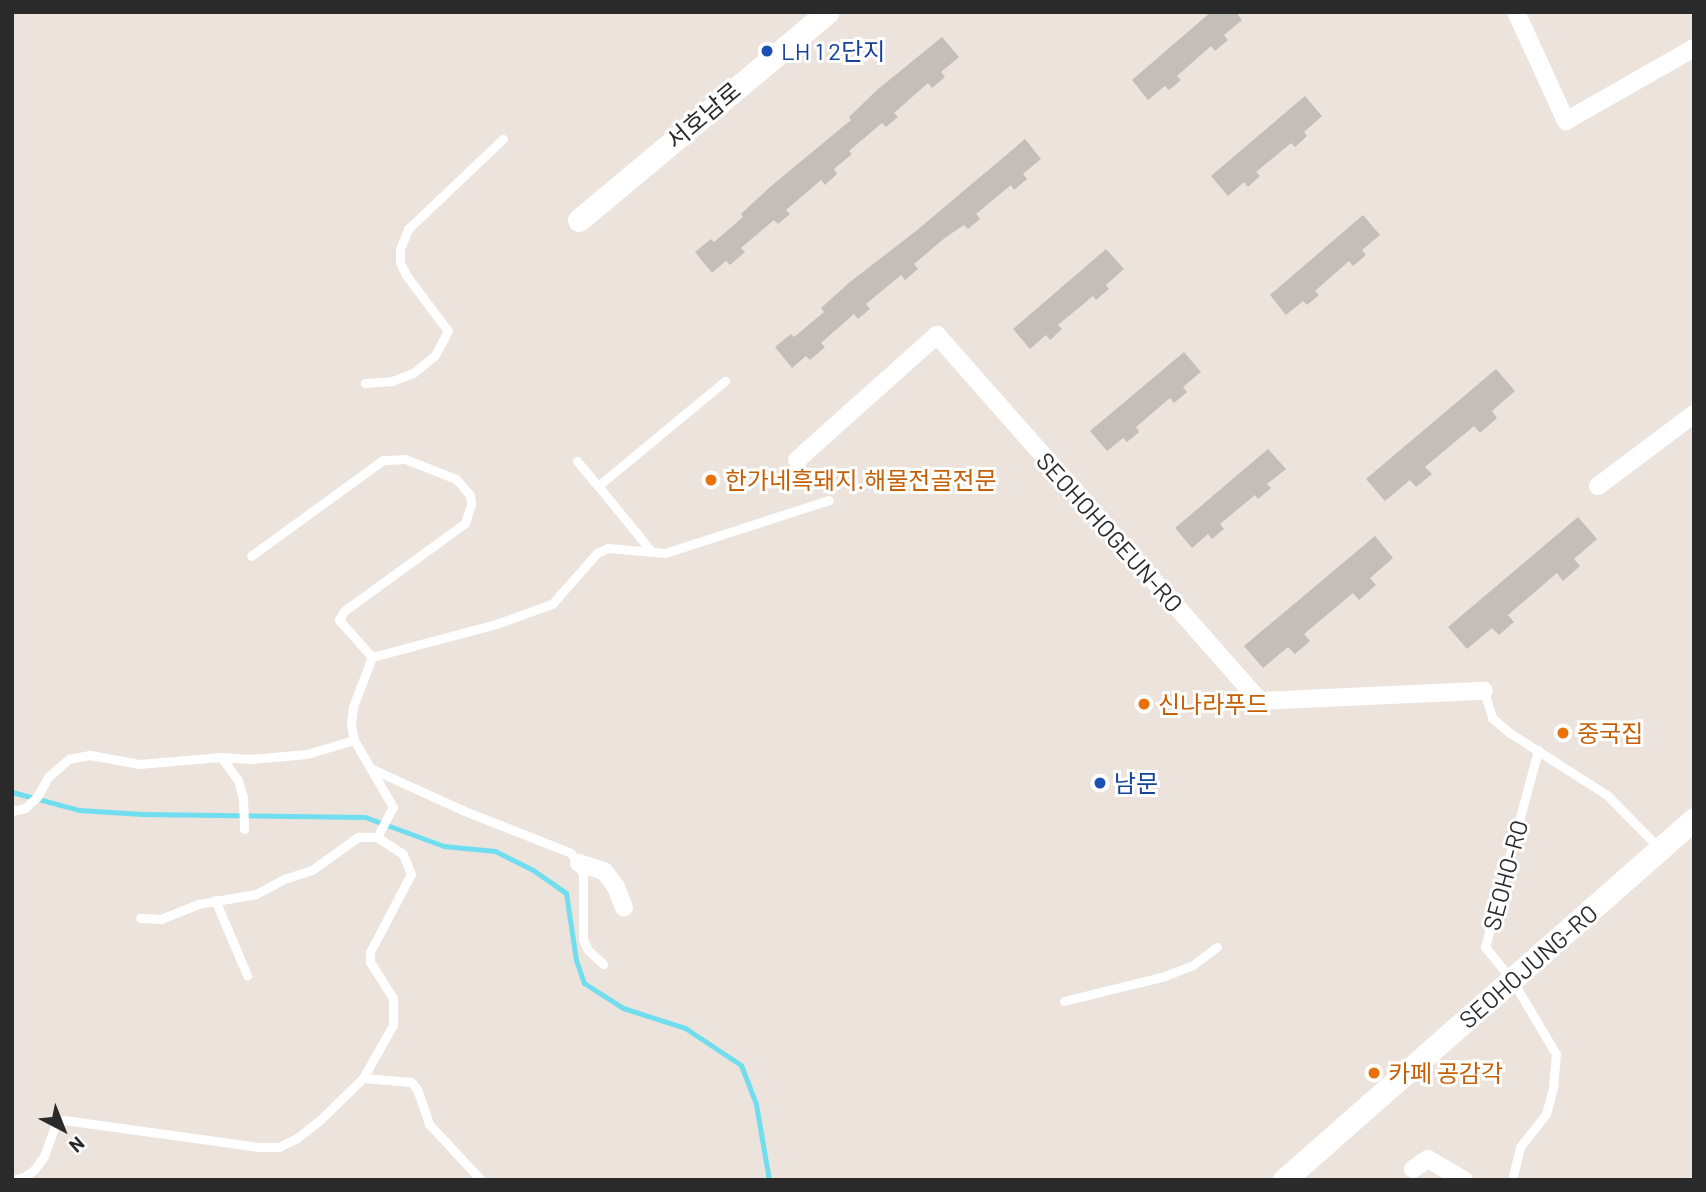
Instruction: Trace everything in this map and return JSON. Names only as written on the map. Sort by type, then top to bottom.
[{"type":"main road","name":"서호남로","points":[[579,220],[828,12]]},
{"type":"main road","name":"SEOHOJUNG-RO","points":[[1284,1180],[1694,819]]},
{"type":"street","points":[[1516,12],[1566,121],[1694,48]]},
{"type":"street","name":"SEOHOHOGEUN-RO","points":[[797,460],[936,335],[1260,701],[1484,691]]},
{"type":"street","points":[[1598,486],[1694,414]]},
{"type":"street","points":[[579,863],[604,871],[616,887],[624,908]]},
{"type":"street","points":[[1413,1169],[1428,1159],[1464,1180]]},
{"type":"lane","points":[[365,383],[393,381],[413,373],[435,355],[448,331],[406,275],[400,262],[401,249],[408,229],[503,139]]},
{"type":"lane","points":[[598,486],[724,380]]},
{"type":"lane","points":[[251,556],[383,460],[405,459],[456,479],[470,495],[471,505],[465,523],[344,611],[340,620],[372,657]]},
{"type":"lane","points":[[577,461],[652,552]]},
{"type":"lane","points":[[372,657],[496,624],[552,604],[566,592],[586,564],[608,548],[665,554],[829,500]]},
{"type":"lane","points":[[372,657],[353,707],[351,724],[354,740],[393,807],[377,835]]},
{"type":"lane","points":[[1484,691],[1492,718],[1607,795],[1661,850]]},
{"type":"lane","points":[[12,811],[25,808],[37,797],[48,777],[69,759],[90,755],[139,764],[221,757],[251,759],[307,754],[354,740]]},
{"type":"lane","name":"SEOHO-RO","points":[[1512,1180],[1520,1147],[1546,1114],[1553,1087],[1556,1054],[1512,980],[1485,947],[1538,750]]},
{"type":"lane","points":[[221,757],[238,780],[243,804],[244,830]]},
{"type":"lane","points":[[369,767],[462,810],[571,853],[583,874],[583,939],[587,950],[603,964]]},
{"type":"lane","points":[[12,1180],[24,1177],[34,1170],[59,1121],[258,1147],[279,1147],[297,1138],[321,1119],[363,1078],[393,1025],[396,1010],[393,998],[370,962],[370,951],[411,874],[402,854],[377,835],[358,837],[312,870],[284,879],[256,894],[215,900],[160,919],[140,918]]},
{"type":"lane","points":[[215,900],[247,975]]},
{"type":"lane","points":[[1064,1001],[1162,978],[1194,965],[1217,947]]},
{"type":"lane","points":[[363,1078],[411,1082],[417,1089],[429,1124],[481,1180]]},
{"type":"building","points":[[1211,12],[1236,12],[1242,20],[1224,35],[1228,40],[1215,51],[1211,46],[1177,76],[1181,80],[1169,90],[1165,86],[1148,100],[1132,80]]},
{"type":"building","points":[[942,37],[959,57],[941,72],[945,77],[932,88],[928,83],[894,113],[898,117],[886,127],[882,123],[849,151],[852,154],[834,169],[837,174],[825,185],[821,180],[786,210],[790,214],[778,224],[774,220],[741,248],[745,252],[730,265],[726,261],[712,273],[695,252],[711,239],[714,242],[743,217],[741,214],[770,187],[851,120],[849,117],[877,90]]},
{"type":"building","points":[[1305,96],[1322,116],[1304,132],[1307,136],[1295,147],[1291,143],[1256,172],[1260,176],[1248,187],[1244,182],[1228,196],[1211,176]]},
{"type":"building","points":[[1025,139],[1041,159],[1023,174],[1027,179],[1014,190],[1011,185],[976,214],[980,219],[968,229],[964,225],[946,237],[914,264],[918,269],[905,280],[901,275],[866,304],[870,309],[858,319],[854,314],[821,343],[825,347],[810,360],[806,356],[792,368],[775,347],[791,334],[794,337],[824,312],[821,308],[850,282],[916,231]]},
{"type":"building","points":[[1363,215],[1380,235],[1362,250],[1366,255],[1353,266],[1349,261],[1315,291],[1319,295],[1307,305],[1303,301],[1286,315],[1270,295]]},
{"type":"building","points":[[1106,249],[1124,269],[1106,285],[1109,289],[1096,300],[1093,296],[1058,325],[1062,329],[1050,340],[1046,335],[1030,349],[1013,329]]},
{"type":"building","points":[[1184,352],[1201,372],[1183,387],[1187,392],[1174,403],[1170,398],[1136,427],[1139,432],[1127,442],[1123,438],[1107,451],[1090,431]]},
{"type":"building","points":[[1496,369],[1515,391],[1492,411],[1497,418],[1480,433],[1474,426],[1425,467],[1432,474],[1416,487],[1410,480],[1385,501],[1366,479]]},
{"type":"building","points":[[1268,449],[1286,469],[1267,484],[1271,488],[1258,499],[1255,495],[1220,524],[1224,529],[1212,539],[1208,534],[1192,548],[1175,528]]},
{"type":"building","points":[[1578,517],[1597,539],[1574,559],[1580,566],[1563,581],[1557,573],[1508,615],[1514,622],[1499,635],[1492,628],[1467,649],[1448,627]]},
{"type":"building","points":[[1375,536],[1393,558],[1370,578],[1376,585],[1359,600],[1353,593],[1304,634],[1310,641],[1295,654],[1288,647],[1263,668],[1244,646]]},
{"type":"waterway","points":[[12,792],[79,810],[142,814],[365,817],[444,846],[495,851],[533,870],[566,893],[576,960],[584,983],[623,1008],[685,1028],[741,1065],[756,1104],[769,1180]]},
{"type":"place","name":"LH 1 2단지","points":[[767,51]]},
{"type":"place","name":"한가네흑돼지.해물전골전문","points":[[711,480]]},
{"type":"place","name":"신나라푸드","points":[[1144,704]]},
{"type":"place","name":"중국집","points":[[1563,733]]},
{"type":"place","name":"남문","points":[[1100,783]]},
{"type":"place","name":"카페 공감각","points":[[1374,1073]]}]
